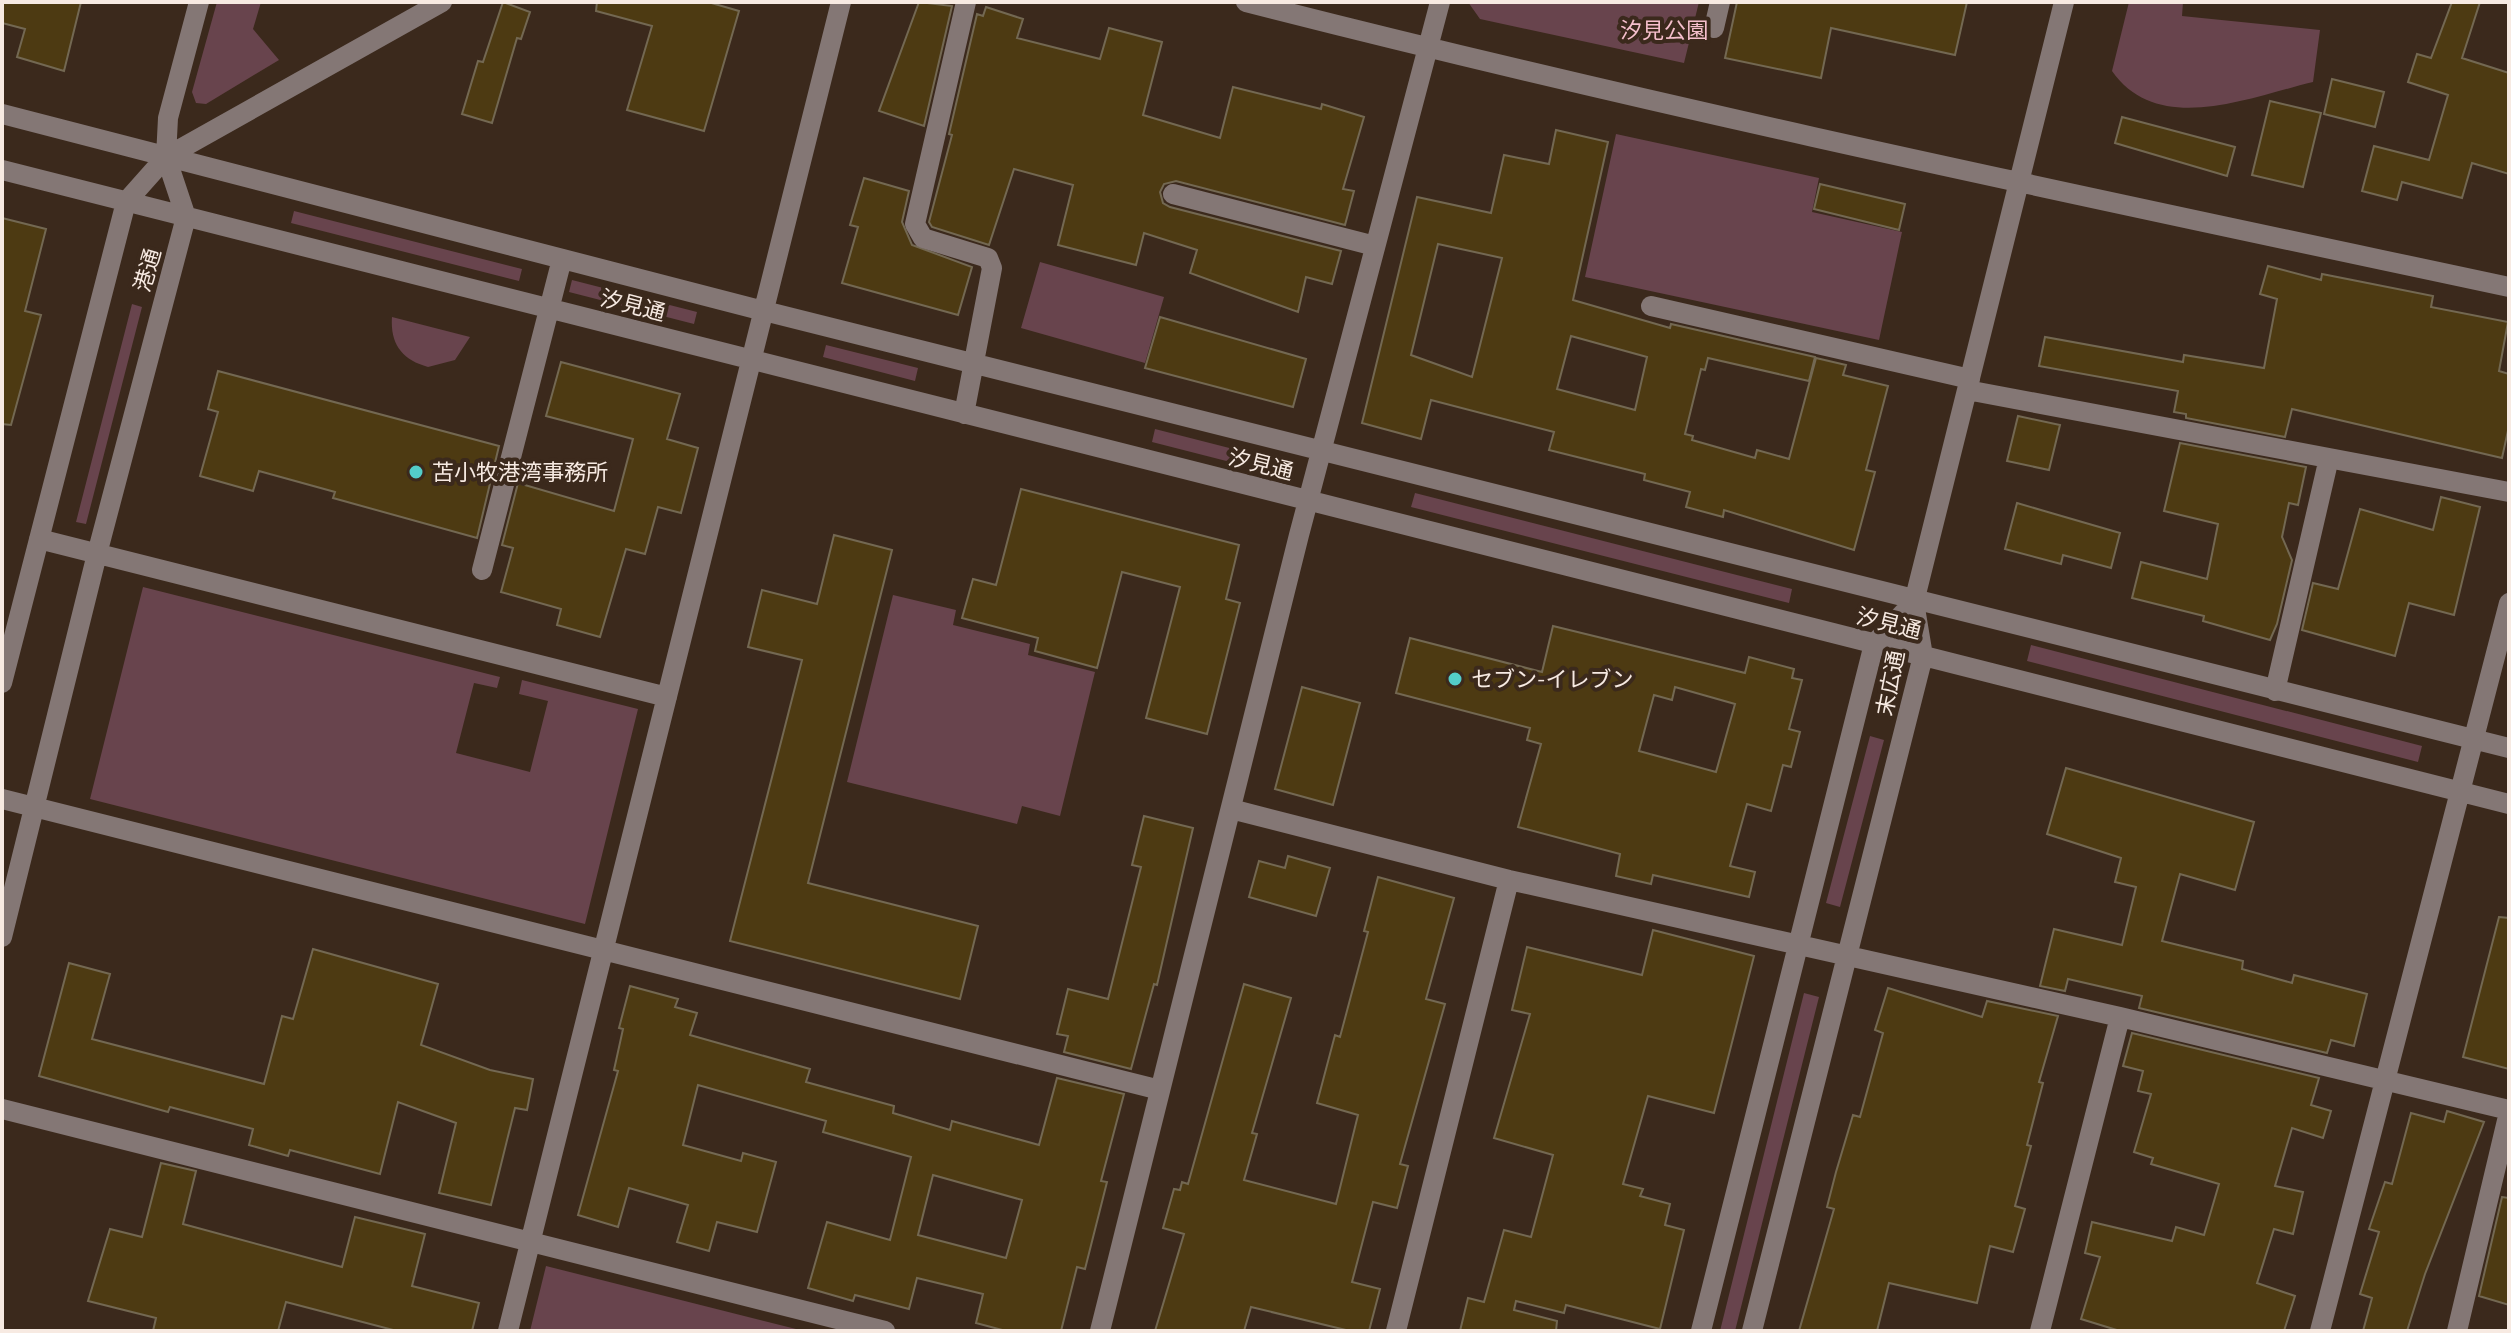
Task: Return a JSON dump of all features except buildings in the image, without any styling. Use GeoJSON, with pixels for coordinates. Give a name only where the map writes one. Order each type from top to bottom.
{"type":"FeatureCollection","features":[{"type":"Feature","properties":{"kind":"street"},"geometry":{"type":"LineString","coordinates":[[186,217],[166,157],[168,118],[199,2]]}},
{"type":"Feature","properties":{"kind":"street","name":"港通"},"geometry":{"type":"LineString","coordinates":[[2,683],[126,202],[166,157],[442,2]]}},
{"type":"Feature","properties":{"kind":"street"},"geometry":{"type":"LineString","coordinates":[[508,1331],[841,2]]}},
{"type":"Feature","properties":{"kind":"street"},"geometry":{"type":"LineString","coordinates":[[964,414],[992,268],[988,258],[923,238],[915,224],[966,2]]}},
{"type":"Feature","properties":{"kind":"street"},"geometry":{"type":"LineString","coordinates":[[1246,2],[1428,48],[2019,182],[2509,287]]}},
{"type":"Feature","properties":{"kind":"street"},"geometry":{"type":"LineString","coordinates":[[1100,1331],[1308,501],[1440,2]]}},
{"type":"Feature","properties":{"kind":"street"},"geometry":{"type":"LineString","coordinates":[[1714,28],[1720,2]]}},
{"type":"Feature","properties":{"kind":"street"},"geometry":{"type":"LineString","coordinates":[[1914,602],[2064,2]]}},
{"type":"Feature","properties":{"kind":"street","name":"汐見通"},"geometry":{"type":"LineString","coordinates":[[2,114],[764,311],[1914,602],[2509,748]]}},
{"type":"Feature","properties":{"kind":"street","name":"汐見通"},"geometry":{"type":"LineString","coordinates":[[2,170],[2509,804]]}},
{"type":"Feature","properties":{"kind":"street"},"geometry":{"type":"LineString","coordinates":[[1173,194],[1375,246]]}},
{"type":"Feature","properties":{"kind":"street","name":"港通"},"geometry":{"type":"LineString","coordinates":[[2,937],[97,554],[186,217]]}},
{"type":"Feature","properties":{"kind":"street"},"geometry":{"type":"LineString","coordinates":[[482,570],[562,259]]}},
{"type":"Feature","properties":{"kind":"street"},"geometry":{"type":"LineString","coordinates":[[1651,306],[1968,384],[2509,492]]}},
{"type":"Feature","properties":{"kind":"street"},"geometry":{"type":"LineString","coordinates":[[2275,691],[2329,458]]}},
{"type":"Feature","properties":{"kind":"street"},"geometry":{"type":"LineString","coordinates":[[39,539],[667,697]]}},
{"type":"Feature","properties":{"kind":"street","name":"末広通"},"geometry":{"type":"LineString","coordinates":[[1701,1331],[1874,644],[1914,602]]}},
{"type":"Feature","properties":{"kind":"street","name":"末広通"},"geometry":{"type":"LineString","coordinates":[[1752,1331],[1923,656],[1914,602]]}},
{"type":"Feature","properties":{"kind":"street"},"geometry":{"type":"LineString","coordinates":[[2320,1331],[2476,740],[2509,603]]}},
{"type":"Feature","properties":{"kind":"street"},"geometry":{"type":"LineString","coordinates":[[2,799],[1160,1090]]}},
{"type":"Feature","properties":{"kind":"street"},"geometry":{"type":"LineString","coordinates":[[1231,809],[1509,880],[2120,1017],[2509,1111],[2457,1331]]}},
{"type":"Feature","properties":{"kind":"street"},"geometry":{"type":"LineString","coordinates":[[1396,1331],[1509,880]]}},
{"type":"Feature","properties":{"kind":"street"},"geometry":{"type":"LineString","coordinates":[[2040,1331],[2120,1017]]}},
{"type":"Feature","properties":{"kind":"street"},"geometry":{"type":"LineString","coordinates":[[2,1109],[885,1331]]}},
{"type":"Feature","properties":{"kind":"green space"},"geometry":{"type":"Polygon","coordinates":[[[217,2],[261,2],[253,29],[279,60],[206,104],[196,103],[192,92],[217,2]]]}},
{"type":"Feature","properties":{"kind":"green space","name":"汐見公園"},"geometry":{"type":"Polygon","coordinates":[[[1468,2],[1699,2],[1684,63],[1480,19],[1468,2]]]}},
{"type":"Feature","properties":{"kind":"green space"},"geometry":{"type":"Polygon","coordinates":[[[2129,2],[2183,2],[2182,16],[2320,30],[2313,82],[2234,103],[2206,107],[2154,103],[2131,91],[2112,71],[2129,2]]]}},
{"type":"Feature","properties":{"kind":"green space"},"geometry":{"type":"Polygon","coordinates":[[[1616,134],[1819,178],[1812,212],[1902,232],[1879,340],[1585,277],[1616,134]]]}},
{"type":"Feature","properties":{"kind":"green space"},"geometry":{"type":"Polygon","coordinates":[[[294,211],[522,269],[519,281],[291,223],[294,211]]]}},
{"type":"Feature","properties":{"kind":"green space"},"geometry":{"type":"Polygon","coordinates":[[[1040,262],[1164,297],[1145,363],[1021,328],[1040,262]]]}},
{"type":"Feature","properties":{"kind":"green space"},"geometry":{"type":"Polygon","coordinates":[[[572,280],[697,312],[694,324],[569,292],[572,280]]]}},
{"type":"Feature","properties":{"kind":"green space"},"geometry":{"type":"Polygon","coordinates":[[[132,304],[142,307],[86,524],[76,522],[132,304]]]}},
{"type":"Feature","properties":{"kind":"green space"},"geometry":{"type":"Polygon","coordinates":[[[392,317],[470,337],[455,360],[428,367],[411,360],[400,350],[393,335],[392,317]]]}},
{"type":"Feature","properties":{"kind":"green space"},"geometry":{"type":"Polygon","coordinates":[[[826,345],[918,368],[915,381],[823,357],[826,345]]]}},
{"type":"Feature","properties":{"kind":"green space"},"geometry":{"type":"Polygon","coordinates":[[[1155,429],[1245,452],[1242,465],[1152,442],[1155,429]]]}},
{"type":"Feature","properties":{"kind":"green space"},"geometry":{"type":"Polygon","coordinates":[[[1415,493],[1792,589],[1789,603],[1411,507],[1415,493]]]}},
{"type":"Feature","properties":{"kind":"green space"},"geometry":{"type":"Polygon","coordinates":[[[143,587],[500,677],[497,688],[474,683],[456,753],[530,772],[548,701],[519,694],[522,680],[638,709],[585,924],[90,799],[143,587]]]}},
{"type":"Feature","properties":{"kind":"green space"},"geometry":{"type":"Polygon","coordinates":[[[893,595],[956,610],[953,625],[1030,644],[1028,655],[1095,672],[1060,816],[1022,806],[1017,824],[847,782],[893,595]]]}},
{"type":"Feature","properties":{"kind":"green space"},"geometry":{"type":"Polygon","coordinates":[[[2031,645],[2422,746],[2418,762],[2027,661],[2031,645]]]}},
{"type":"Feature","properties":{"kind":"green space"},"geometry":{"type":"Polygon","coordinates":[[[1870,736],[1884,740],[1840,907],[1826,903],[1870,736]]]}},
{"type":"Feature","properties":{"kind":"green space"},"geometry":{"type":"Polygon","coordinates":[[[1804,993],[1819,997],[1735,1331],[1720,1331],[1804,993]]]}},
{"type":"Feature","properties":{"kind":"green space"},"geometry":{"type":"Polygon","coordinates":[[[546,1266],[800,1330],[800,1331],[530,1331],[546,1266]]]}},
{"type":"Feature","properties":{"kind":"place","name":"苫小牧港湾事務所"},"geometry":{"type":"Point","coordinates":[416,472]}},
{"type":"Feature","properties":{"kind":"place","name":"セブン-イレブン"},"geometry":{"type":"Point","coordinates":[1455,679]}}]}
